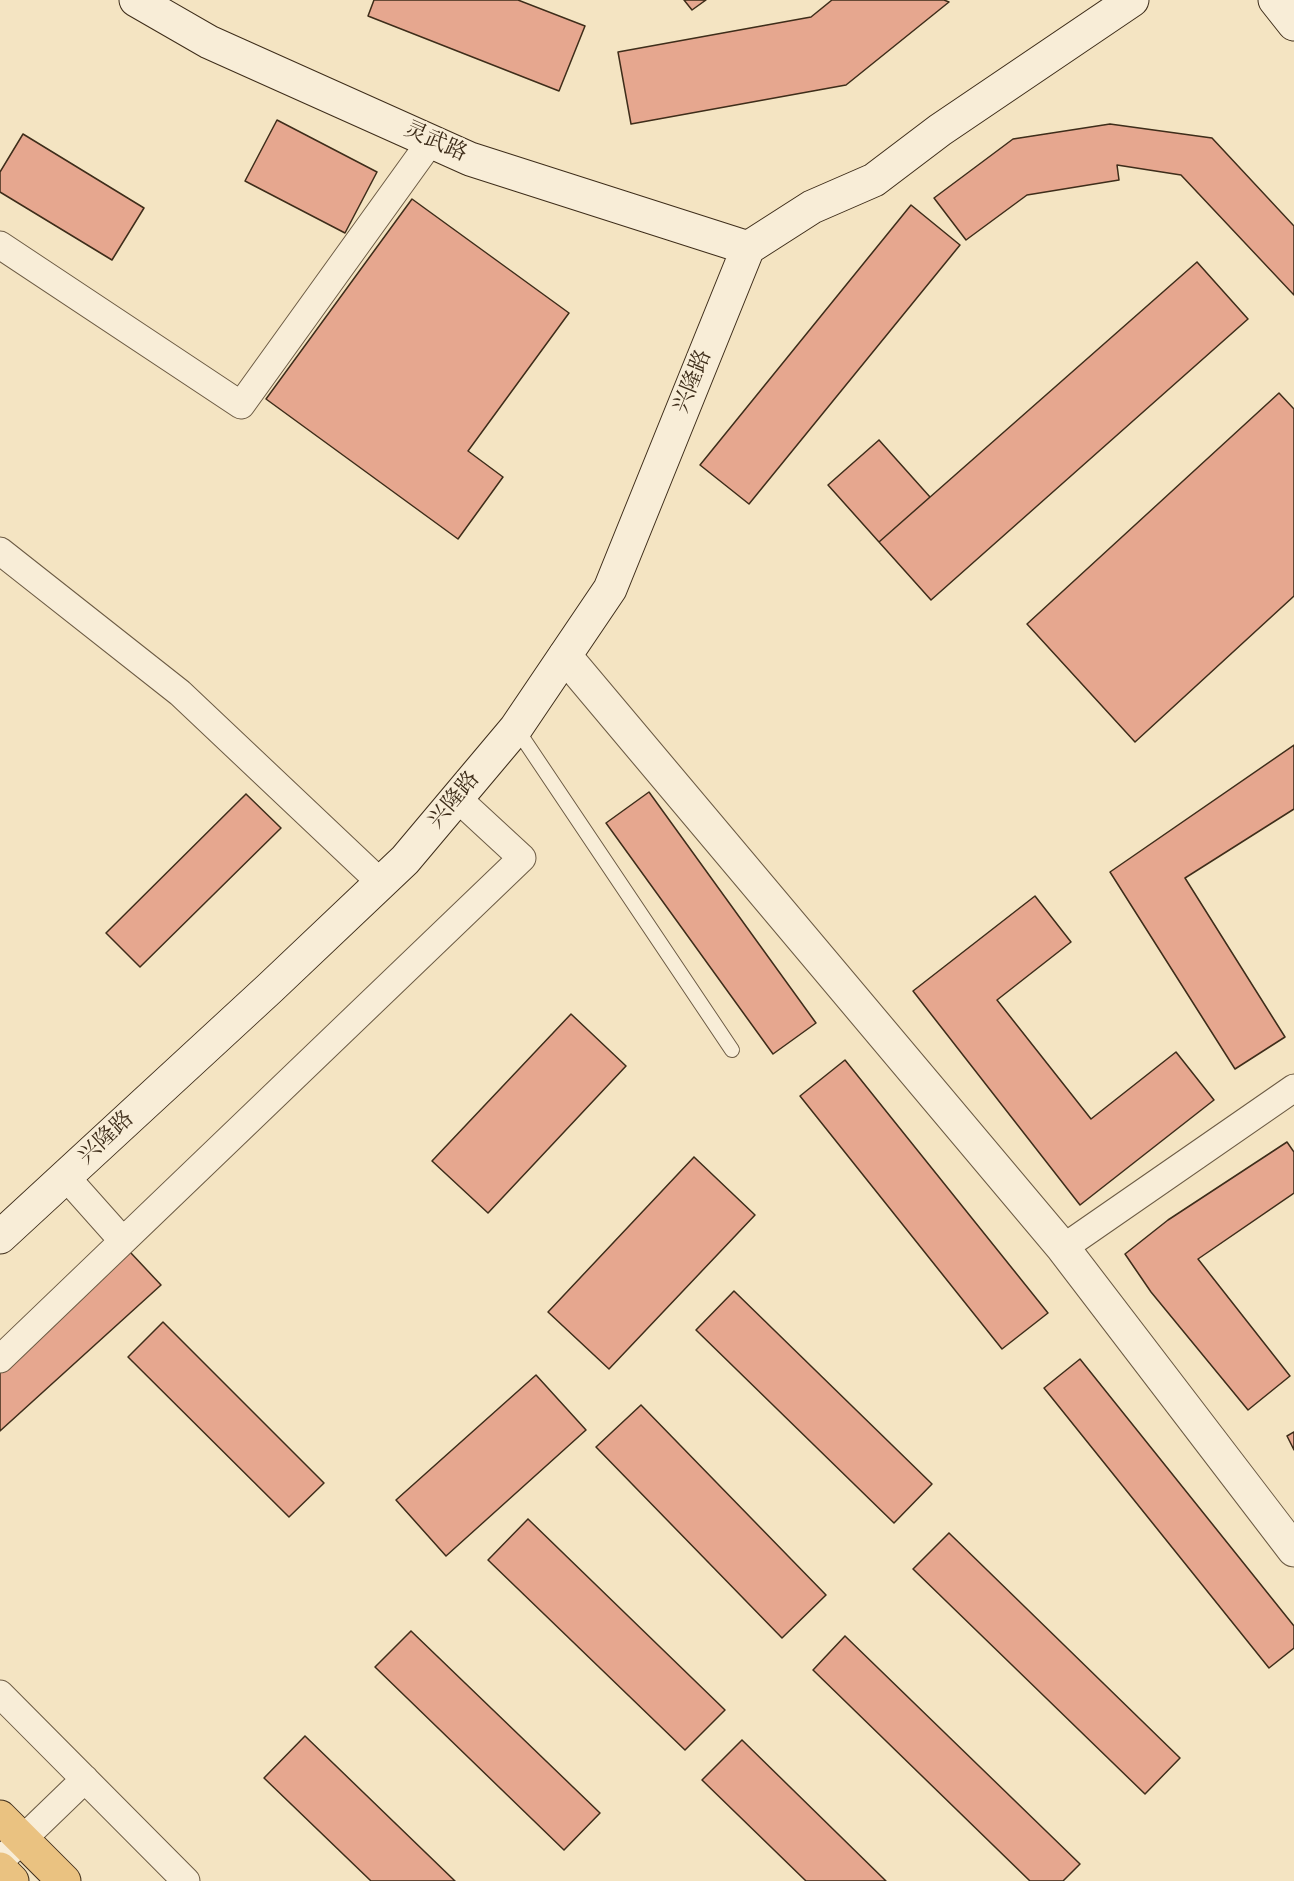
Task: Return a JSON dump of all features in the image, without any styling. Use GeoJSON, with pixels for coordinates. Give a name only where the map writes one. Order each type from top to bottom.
{"type":"FeatureCollection","features":[{"type":"Feature","properties":{"kind":"highway"},"geometry":{"type":"LineString","coordinates":[[0,1817],[64,1881]]}},
{"type":"Feature","properties":{"kind":"highway"},"geometry":{"type":"LineString","coordinates":[[0,1869],[12,1881]]}},
{"type":"Feature","properties":{"kind":"main road","name":"灵武路"},"geometry":{"type":"LineString","coordinates":[[136,0],[208,42],[470,159],[748,248]]}},
{"type":"Feature","properties":{"kind":"main road"},"geometry":{"type":"LineString","coordinates":[[748,248],[812,207],[874,180],[940,130],[1132,0]]}},
{"type":"Feature","properties":{"kind":"main road"},"geometry":{"type":"LineString","coordinates":[[1275,0],[1294,24]]}},
{"type":"Feature","properties":{"kind":"main road","name":"兴隆路"},"geometry":{"type":"LineString","coordinates":[[0,1237],[405,860],[516,728],[610,589],[748,248]]}},
{"type":"Feature","properties":{"kind":"main road"},"geometry":{"type":"LineString","coordinates":[[565,656],[1063,1248],[1294,1550]]}},
{"type":"Feature","properties":{"kind":"street"},"geometry":{"type":"LineString","coordinates":[[0,245],[241,405],[431,141]]}},
{"type":"Feature","properties":{"kind":"street"},"geometry":{"type":"LineString","coordinates":[[0,551],[180,693],[381,883]]}},
{"type":"Feature","properties":{"kind":"street"},"geometry":{"type":"LineString","coordinates":[[0,1359],[522,858],[457,798]]}},
{"type":"Feature","properties":{"kind":"street"},"geometry":{"type":"LineString","coordinates":[[1063,1248],[1294,1088]]}},
{"type":"Feature","properties":{"kind":"street"},"geometry":{"type":"LineString","coordinates":[[66,1177],[123,1241]]}},
{"type":"Feature","properties":{"kind":"street"},"geometry":{"type":"LineString","coordinates":[[0,1694],[186,1881]]}},
{"type":"Feature","properties":{"kind":"street"},"geometry":{"type":"LineString","coordinates":[[0,1861],[85,1779]]}},
{"type":"Feature","properties":{"kind":"lane"},"geometry":{"type":"LineString","coordinates":[[516,728],[732,1050]]}},
{"type":"Feature","properties":{"kind":"building"},"geometry":{"type":"Polygon","coordinates":[[[374,0],[518,0],[585,26],[559,91],[368,16],[374,0]]]}},
{"type":"Feature","properties":{"kind":"building"},"geometry":{"type":"Polygon","coordinates":[[[684,0],[706,0],[692,10],[684,0]]]}},
{"type":"Feature","properties":{"kind":"building"},"geometry":{"type":"Polygon","coordinates":[[[832,0],[944,0],[949,2],[846,85],[631,124],[618,52],[811,17],[832,0]]]}},
{"type":"Feature","properties":{"kind":"building"},"geometry":{"type":"Polygon","coordinates":[[[277,120],[377,172],[345,233],[245,181],[277,120]]]}},
{"type":"Feature","properties":{"kind":"building"},"geometry":{"type":"Polygon","coordinates":[[[1110,124],[1212,138],[1294,226],[1294,295],[1181,175],[1117,165],[1119,180],[1027,195],[966,240],[934,198],[1013,139],[1110,124]]]}},
{"type":"Feature","properties":{"kind":"building"},"geometry":{"type":"Polygon","coordinates":[[[23,134],[144,208],[112,260],[0,192],[0,172],[23,134]]]}},
{"type":"Feature","properties":{"kind":"building"},"geometry":{"type":"Polygon","coordinates":[[[412,199],[569,313],[468,451],[503,477],[458,539],[266,399],[412,199]]]}},
{"type":"Feature","properties":{"kind":"building"},"geometry":{"type":"Polygon","coordinates":[[[911,205],[960,245],[749,504],[700,465],[911,205]]]}},
{"type":"Feature","properties":{"kind":"building"},"geometry":{"type":"Polygon","coordinates":[[[1197,262],[1248,319],[931,600],[879,542],[1197,262]]]}},
{"type":"Feature","properties":{"kind":"building"},"geometry":{"type":"Polygon","coordinates":[[[1279,393],[1294,409],[1294,596],[1135,742],[1027,624],[1279,393]]]}},
{"type":"Feature","properties":{"kind":"building"},"geometry":{"type":"Polygon","coordinates":[[[879,440],[930,497],[879,542],[828,485],[879,440]]]}},
{"type":"Feature","properties":{"kind":"building"},"geometry":{"type":"Polygon","coordinates":[[[1294,745],[1294,809],[1185,878],[1285,1037],[1235,1069],[1110,872],[1294,745]]]}},
{"type":"Feature","properties":{"kind":"building"},"geometry":{"type":"Polygon","coordinates":[[[649,792],[816,1023],[773,1054],[606,823],[649,792]]]}},
{"type":"Feature","properties":{"kind":"building"},"geometry":{"type":"Polygon","coordinates":[[[246,794],[281,828],[140,967],[106,933],[246,794]]]}},
{"type":"Feature","properties":{"kind":"building"},"geometry":{"type":"Polygon","coordinates":[[[1035,896],[1071,942],[997,1000],[1091,1119],[1176,1052],[1214,1100],[1080,1205],[913,991],[1035,896]]]}},
{"type":"Feature","properties":{"kind":"building"},"geometry":{"type":"Polygon","coordinates":[[[571,1014],[626,1066],[488,1213],[432,1161],[571,1014]]]}},
{"type":"Feature","properties":{"kind":"building"},"geometry":{"type":"Polygon","coordinates":[[[845,1060],[1048,1313],[1002,1349],[800,1096],[845,1060]]]}},
{"type":"Feature","properties":{"kind":"building"},"geometry":{"type":"Polygon","coordinates":[[[1287,1142],[1294,1152],[1294,1193],[1198,1259],[1290,1376],[1248,1410],[1151,1292],[1125,1254],[1168,1220],[1287,1142]]]}},
{"type":"Feature","properties":{"kind":"building"},"geometry":{"type":"Polygon","coordinates":[[[694,1157],[755,1215],[609,1369],[548,1312],[694,1157]]]}},
{"type":"Feature","properties":{"kind":"building"},"geometry":{"type":"Polygon","coordinates":[[[130,1252],[161,1285],[0,1431],[0,1370],[130,1252]]]}},
{"type":"Feature","properties":{"kind":"building"},"geometry":{"type":"Polygon","coordinates":[[[734,1291],[932,1484],[894,1523],[696,1330],[734,1291]]]}},
{"type":"Feature","properties":{"kind":"building"},"geometry":{"type":"Polygon","coordinates":[[[163,1322],[324,1483],[289,1517],[128,1357],[163,1322]]]}},
{"type":"Feature","properties":{"kind":"building"},"geometry":{"type":"Polygon","coordinates":[[[1080,1359],[1294,1626],[1294,1648],[1269,1668],[1044,1388],[1080,1359]]]}},
{"type":"Feature","properties":{"kind":"building"},"geometry":{"type":"Polygon","coordinates":[[[536,1375],[586,1430],[446,1556],[396,1500],[536,1375]]]}},
{"type":"Feature","properties":{"kind":"building"},"geometry":{"type":"Polygon","coordinates":[[[641,1405],[826,1595],[782,1638],[596,1447],[641,1405]]]}},
{"type":"Feature","properties":{"kind":"building"},"geometry":{"type":"Polygon","coordinates":[[[1294,1432],[1294,1450],[1287,1436],[1294,1432]]]}},
{"type":"Feature","properties":{"kind":"building"},"geometry":{"type":"Polygon","coordinates":[[[528,1519],[725,1710],[685,1750],[488,1560],[528,1519]]]}},
{"type":"Feature","properties":{"kind":"building"},"geometry":{"type":"Polygon","coordinates":[[[949,1533],[1180,1758],[1145,1794],[913,1569],[949,1533]]]}},
{"type":"Feature","properties":{"kind":"building"},"geometry":{"type":"Polygon","coordinates":[[[411,1631],[600,1813],[564,1850],[375,1667],[411,1631]]]}},
{"type":"Feature","properties":{"kind":"building"},"geometry":{"type":"Polygon","coordinates":[[[845,1636],[1080,1864],[1063,1881],[1030,1881],[813,1670],[845,1636]]]}},
{"type":"Feature","properties":{"kind":"building"},"geometry":{"type":"Polygon","coordinates":[[[305,1736],[455,1881],[371,1881],[264,1778],[305,1736]]]}},
{"type":"Feature","properties":{"kind":"building"},"geometry":{"type":"Polygon","coordinates":[[[742,1740],[886,1881],[806,1881],[702,1780],[742,1740]]]}}]}
